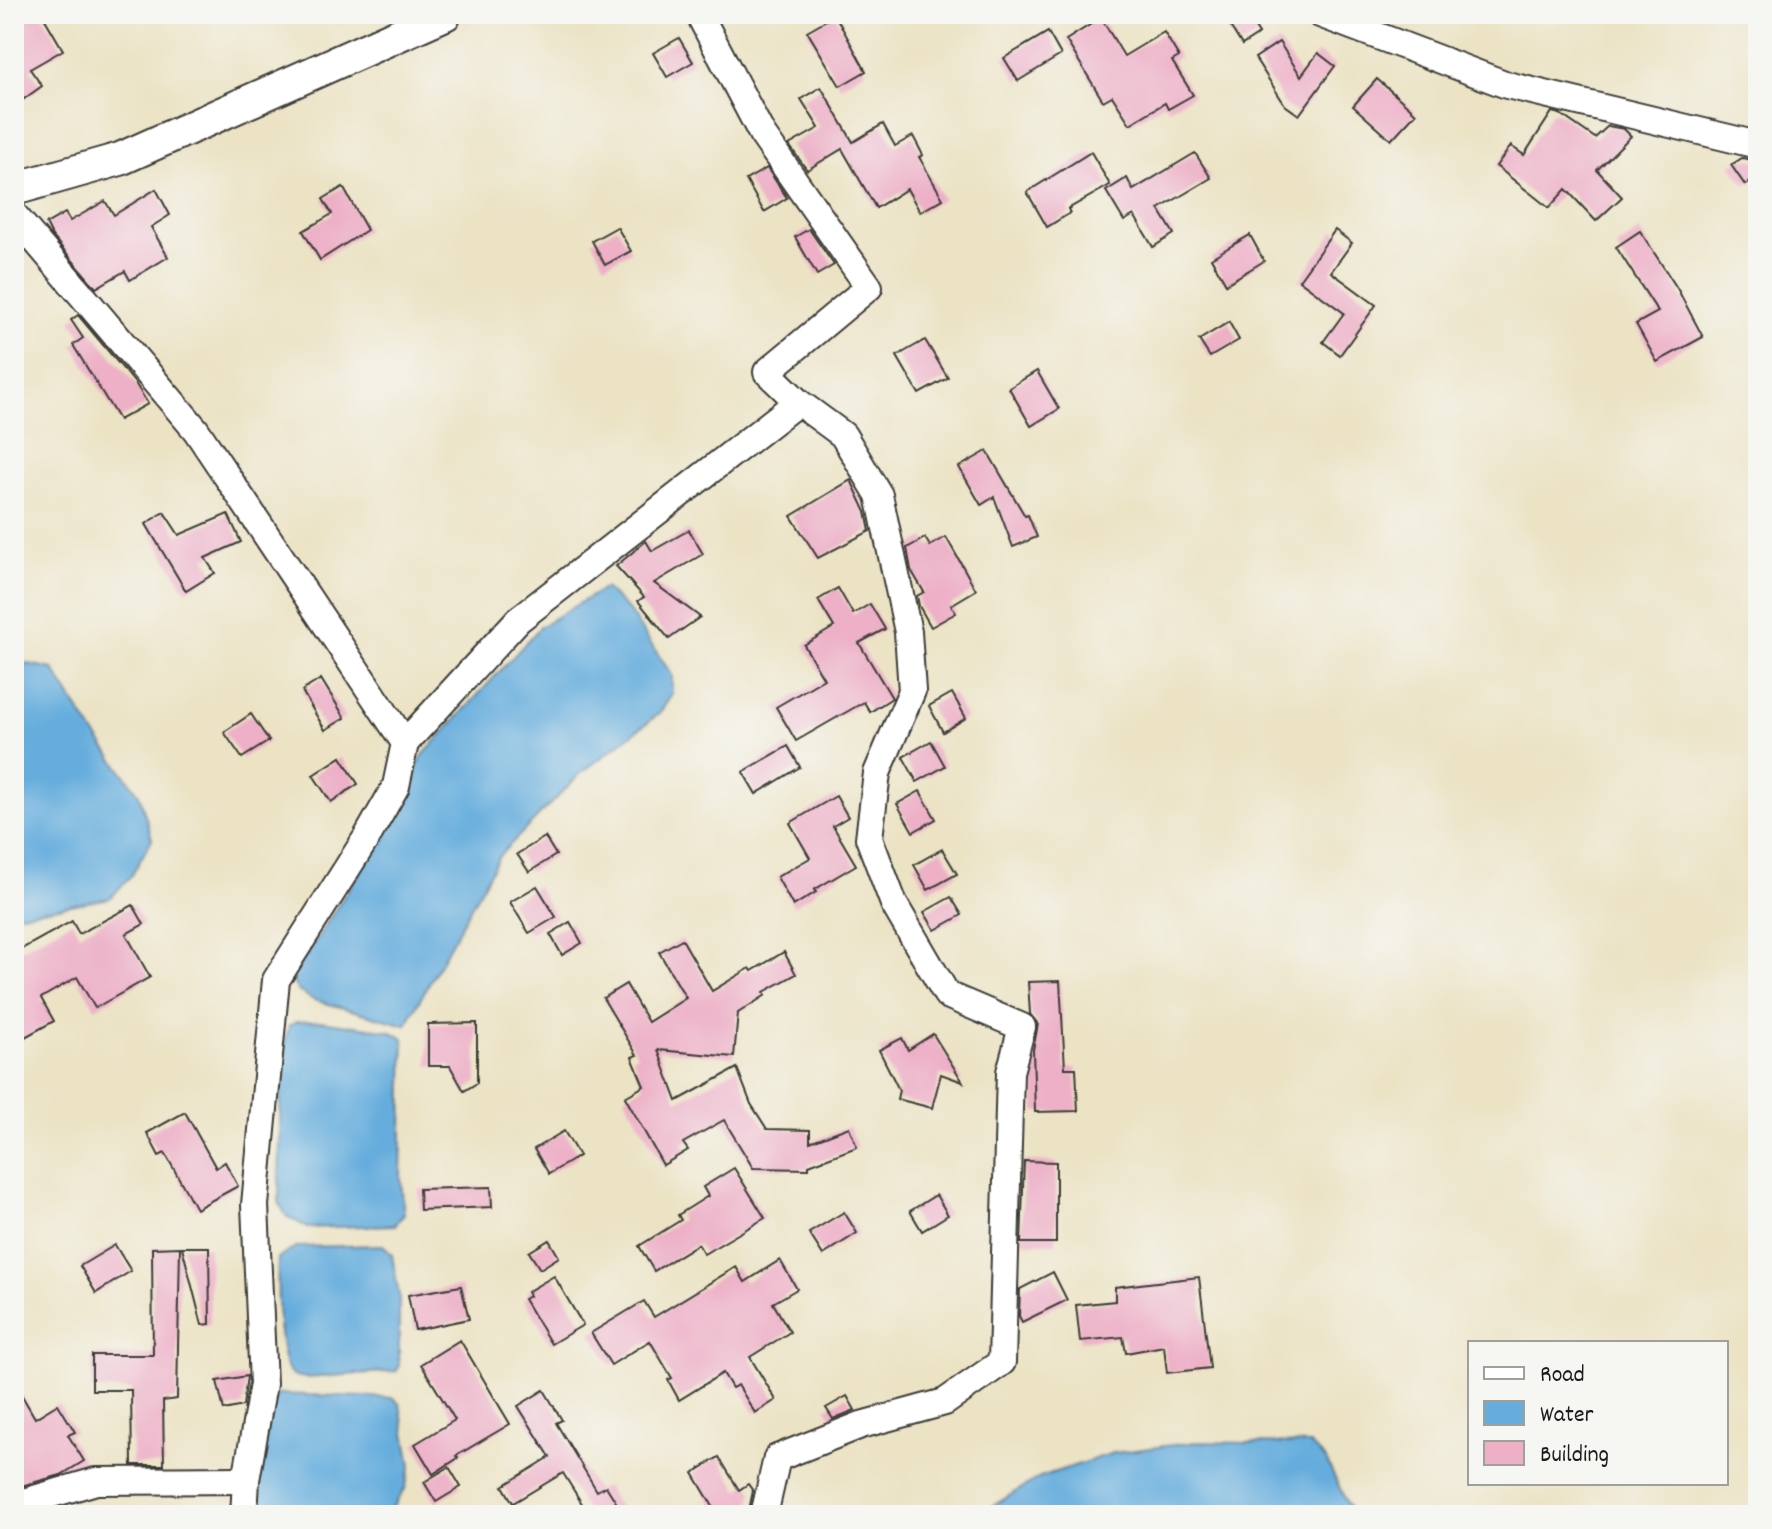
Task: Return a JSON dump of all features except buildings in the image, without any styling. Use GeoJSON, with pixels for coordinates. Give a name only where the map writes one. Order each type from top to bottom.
{"type":"FeatureCollection","features":[{"type":"Feature","properties":{"kind":"main road"},"geometry":{"type":"LineString","coordinates":[[14,189],[120,159],[445,14]]}},
{"type":"Feature","properties":{"kind":"street"},"geometry":{"type":"LineString","coordinates":[[699,14],[762,134],[869,287],[767,372],[798,402],[843,435],[879,495],[908,632],[912,691],[877,773],[869,838],[894,904],[947,995],[1022,1027],[1010,1072],[1002,1362],[945,1402],[861,1425],[777,1458],[764,1515]]}},
{"type":"Feature","properties":{"kind":"street"},"geometry":{"type":"LineString","coordinates":[[1320,14],[1507,85],[1758,145]]}},
{"type":"Feature","properties":{"kind":"street"},"geometry":{"type":"LineString","coordinates":[[14,215],[196,430],[405,743]]}},
{"type":"Feature","properties":{"kind":"street"},"geometry":{"type":"LineString","coordinates":[[244,1515],[246,1480],[263,1384],[255,1205],[276,980],[396,786],[405,743],[518,620],[798,402]]}},
{"type":"Feature","properties":{"kind":"street"},"geometry":{"type":"LineString","coordinates":[[14,1505],[96,1481],[246,1480]]}},
{"type":"Feature","properties":{"kind":"water"},"geometry":{"type":"Polygon","coordinates":[[[605,588],[628,610],[672,675],[672,694],[660,713],[580,774],[499,856],[406,1025],[314,1000],[298,991],[291,979],[381,838],[423,755],[541,626],[605,588]]]}},
{"type":"Feature","properties":{"kind":"water"},"geometry":{"type":"Polygon","coordinates":[[[14,661],[53,669],[89,726],[139,794],[152,839],[132,875],[110,898],[14,915],[14,661]]]}},
{"type":"Feature","properties":{"kind":"water"},"geometry":{"type":"Polygon","coordinates":[[[321,1021],[390,1031],[404,1039],[401,1178],[404,1214],[395,1225],[308,1228],[286,1216],[279,1202],[281,1059],[289,1026],[296,1022],[321,1021]]]}},
{"type":"Feature","properties":{"kind":"water"},"geometry":{"type":"Polygon","coordinates":[[[383,1245],[392,1255],[399,1296],[397,1371],[306,1378],[292,1374],[285,1362],[280,1333],[278,1258],[297,1247],[383,1245]]]}},
{"type":"Feature","properties":{"kind":"water"},"geometry":{"type":"Polygon","coordinates":[[[279,1394],[394,1398],[400,1405],[411,1465],[405,1489],[388,1515],[254,1515],[270,1404],[279,1394]]]}},
{"type":"Feature","properties":{"kind":"water"},"geometry":{"type":"Polygon","coordinates":[[[1195,1442],[1310,1444],[1326,1460],[1353,1515],[978,1515],[1040,1477],[1113,1453],[1195,1442]]]}}]}
